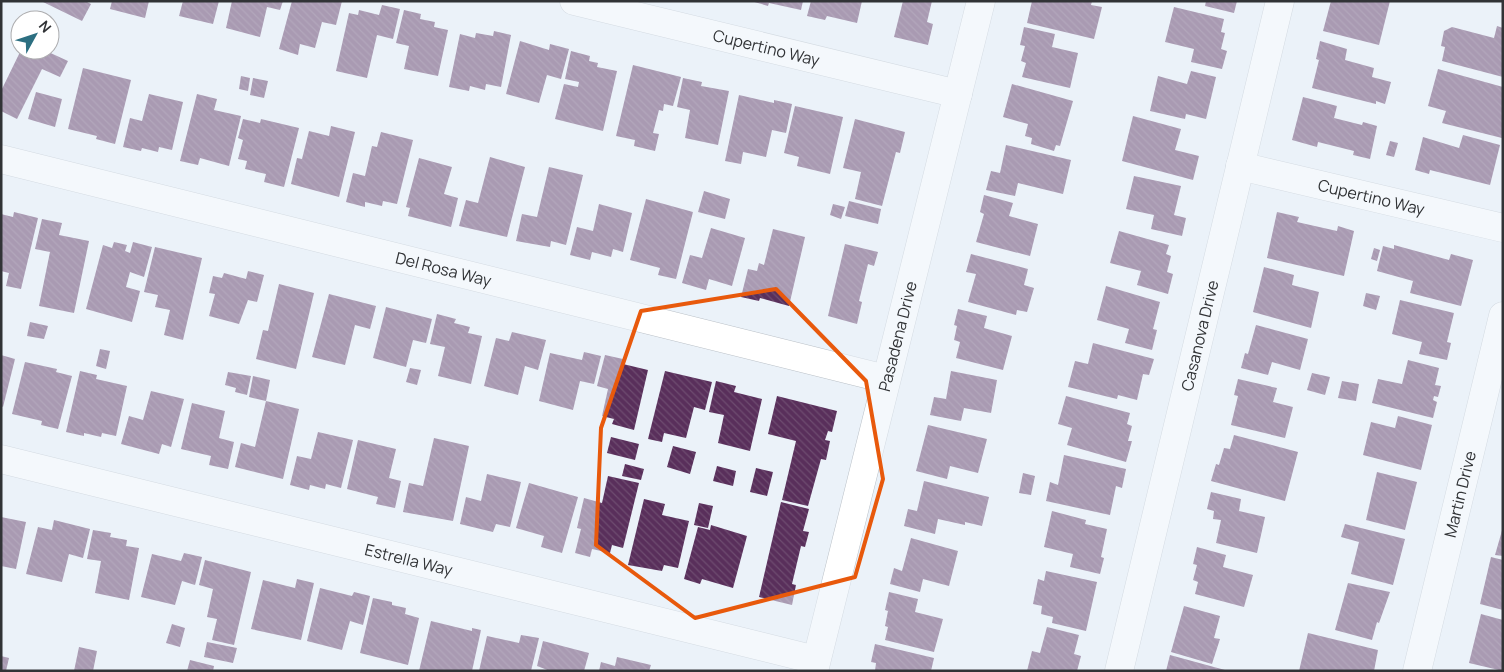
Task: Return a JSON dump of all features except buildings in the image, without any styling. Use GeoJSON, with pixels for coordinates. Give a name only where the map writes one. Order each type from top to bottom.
{"type":"FeatureCollection","features":[{"type":"Feature","properties":{"kind":"street","name":"Cupertino Way"},"geometry":{"type":"LineString","coordinates":[[574,1],[958,94]]}},
{"type":"Feature","properties":{"kind":"street","name":"Pasadena Drive"},"geometry":{"type":"LineString","coordinates":[[815,666],[981,1]]}},
{"type":"Feature","properties":{"kind":"street","name":"Casanova Drive"},"geometry":{"type":"LineString","coordinates":[[1119,671],[1280,1]]}},
{"type":"Feature","properties":{"kind":"street","name":"Del Rosa Way"},"geometry":{"type":"LineString","coordinates":[[1,159],[886,379]]}},
{"type":"Feature","properties":{"kind":"street","name":"Cupertino Way"},"geometry":{"type":"LineString","coordinates":[[1240,166],[1503,228]]}},
{"type":"Feature","properties":{"kind":"street","name":"Martin Drive"},"geometry":{"type":"LineString","coordinates":[[1417,671],[1503,316]]}},
{"type":"Feature","properties":{"kind":"street","name":"Estrella Way"},"geometry":{"type":"LineString","coordinates":[[1,460],[815,666]]}},
{"type":"Feature","properties":{"kind":"highlighted area"},"geometry":{"type":"Polygon","coordinates":[[[776,289],[866,381],[883,479],[855,577],[695,618],[596,545],[601,428],[641,311],[776,289]]]}}]}
